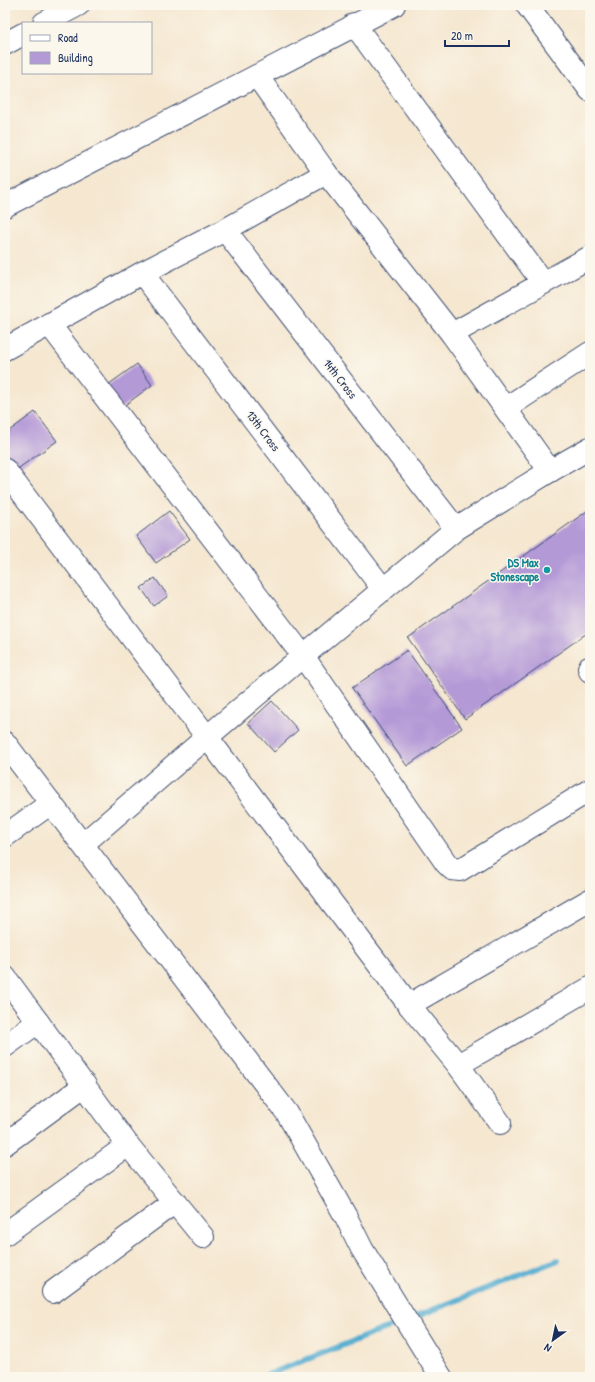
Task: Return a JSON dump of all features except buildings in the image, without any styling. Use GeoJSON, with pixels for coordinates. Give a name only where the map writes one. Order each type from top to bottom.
{"type":"FeatureCollection","features":[{"type":"Feature","properties":{"kind":"street"},"geometry":{"type":"LineString","coordinates":[[46,22],[78,5]]}},
{"type":"Feature","properties":{"kind":"street"},"geometry":{"type":"LineString","coordinates":[[5,206],[257,76],[354,24],[394,5]]}},
{"type":"Feature","properties":{"kind":"street"},"geometry":{"type":"LineString","coordinates":[[527,5],[590,90]]}},
{"type":"Feature","properties":{"kind":"street"},"geometry":{"type":"LineString","coordinates":[[354,24],[543,283]]}},
{"type":"Feature","properties":{"kind":"street"},"geometry":{"type":"LineString","coordinates":[[5,44],[22,35]]}},
{"type":"Feature","properties":{"kind":"street"},"geometry":{"type":"LineString","coordinates":[[257,76],[326,173],[452,334],[550,471]]}},
{"type":"Feature","properties":{"kind":"street"},"geometry":{"type":"LineString","coordinates":[[5,349],[142,273],[225,230],[326,173]]}},
{"type":"Feature","properties":{"kind":"street","name":"14th Cross"},"geometry":{"type":"LineString","coordinates":[[225,230],[456,529]]}},
{"type":"Feature","properties":{"kind":"street"},"geometry":{"type":"LineString","coordinates":[[452,334],[590,257]]}},
{"type":"Feature","properties":{"kind":"street","name":"13th Cross"},"geometry":{"type":"LineString","coordinates":[[142,273],[383,589]]}},
{"type":"Feature","properties":{"kind":"street"},"geometry":{"type":"LineString","coordinates":[[49,324],[302,656],[446,863],[452,869],[460,870],[590,790]]}},
{"type":"Feature","properties":{"kind":"street"},"geometry":{"type":"LineString","coordinates":[[506,408],[590,353]]}},
{"type":"Feature","properties":{"kind":"street"},"geometry":{"type":"LineString","coordinates":[[83,844],[302,656],[456,529],[590,448]]}},
{"type":"Feature","properties":{"kind":"street"},"geometry":{"type":"LineString","coordinates":[[5,470],[409,1005],[458,1065],[500,1123]]}},
{"type":"Feature","properties":{"kind":"street"},"geometry":{"type":"LineString","coordinates":[[5,743],[287,1113],[346,1217],[362,1249],[441,1377]]}},
{"type":"Feature","properties":{"kind":"street"},"geometry":{"type":"LineString","coordinates":[[5,836],[50,803]]}},
{"type":"Feature","properties":{"kind":"street"},"geometry":{"type":"LineString","coordinates":[[409,1005],[590,900]]}},
{"type":"Feature","properties":{"kind":"street"},"geometry":{"type":"LineString","coordinates":[[5,977],[128,1145],[203,1236]]}},
{"type":"Feature","properties":{"kind":"street"},"geometry":{"type":"LineString","coordinates":[[458,1065],[590,988]]}},
{"type":"Feature","properties":{"kind":"street"},"geometry":{"type":"LineString","coordinates":[[5,1046],[38,1022]]}},
{"type":"Feature","properties":{"kind":"street"},"geometry":{"type":"LineString","coordinates":[[5,1144],[85,1085]]}},
{"type":"Feature","properties":{"kind":"street"},"geometry":{"type":"LineString","coordinates":[[5,1234],[128,1145]]}},
{"type":"Feature","properties":{"kind":"street"},"geometry":{"type":"LineString","coordinates":[[53,1292],[175,1202]]}},
{"type":"Feature","properties":{"kind":"waterway"},"geometry":{"type":"LineString","coordinates":[[410,1319],[558,1260]]}},
{"type":"Feature","properties":{"kind":"waterway"},"geometry":{"type":"LineString","coordinates":[[262,1377],[402,1322]]}},
{"type":"Feature","properties":{"kind":"place","name":"DS Max Stonescape"},"geometry":{"type":"Point","coordinates":[547,570]}}]}
